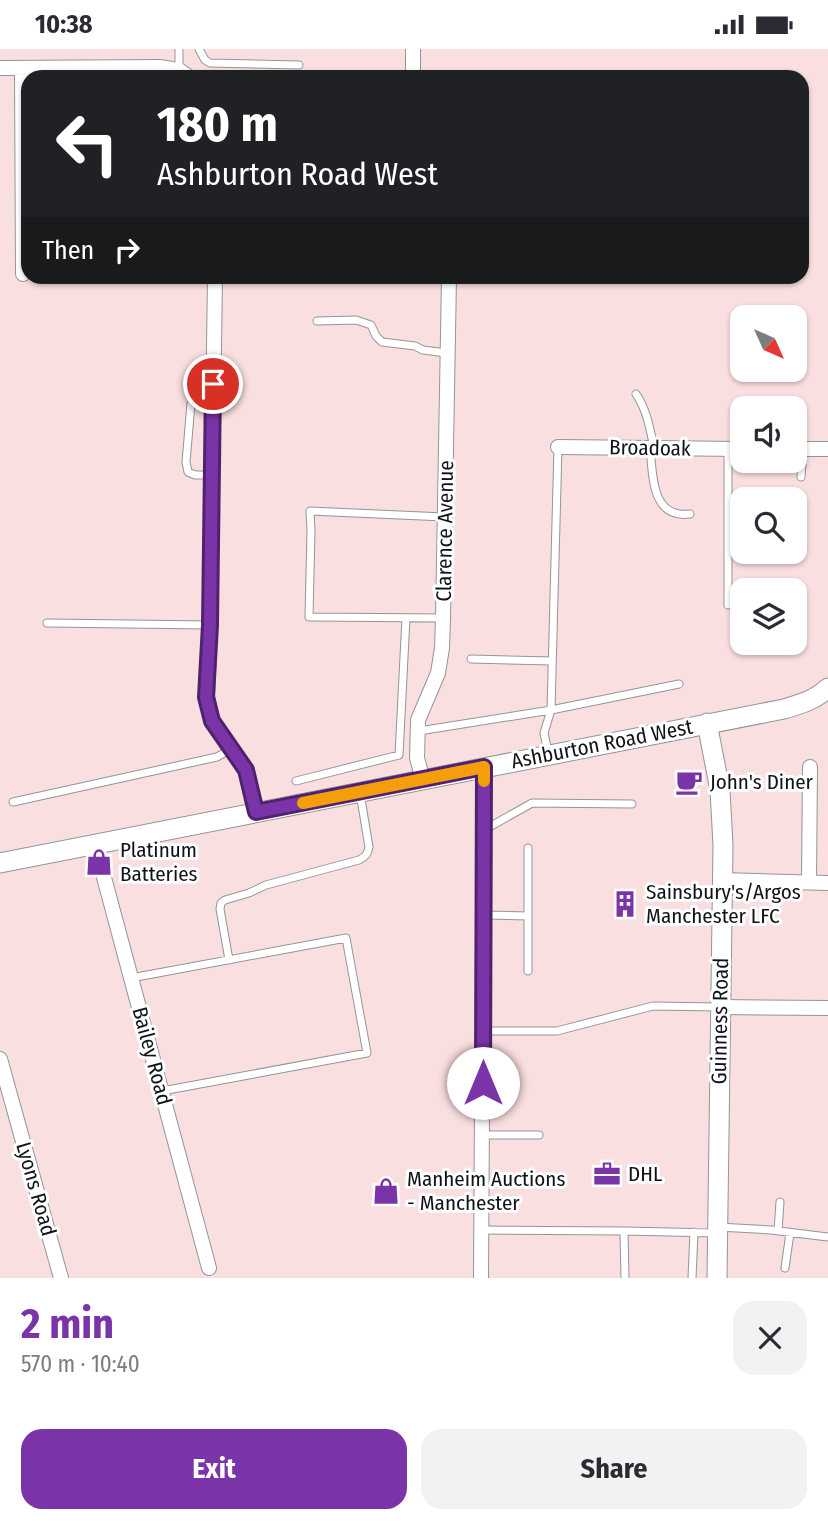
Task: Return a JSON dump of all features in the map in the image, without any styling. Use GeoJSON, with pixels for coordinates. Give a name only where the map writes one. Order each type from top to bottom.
{"type":"FeatureCollection","features":[{"type":"Feature","properties":{"kind":"main road","name":"Ashburton Road West"},"geometry":{"type":"LineString","coordinates":[[0,863],[804,704],[828,688]]}},
{"type":"Feature","properties":{"kind":"main road","name":"Guinness Road"},"geometry":{"type":"LineString","coordinates":[[706,723],[720,790],[723,845],[717,1278]]}},
{"type":"Feature","properties":{"kind":"street"},"geometry":{"type":"LineString","coordinates":[[413,49],[413,70]]}},
{"type":"Feature","properties":{"kind":"street"},"geometry":{"type":"LineString","coordinates":[[0,68],[159,67],[170,70]]}},
{"type":"Feature","properties":{"kind":"street"},"geometry":{"type":"LineString","coordinates":[[215,284],[210,625],[206,697],[212,721],[246,770],[256,812]]}},
{"type":"Feature","properties":{"kind":"street","name":"Clarence Avenue"},"geometry":{"type":"LineString","coordinates":[[423,780],[417,758],[418,720],[438,673],[442,648],[449,284]]}},
{"type":"Feature","properties":{"kind":"street","name":"Broadoak"},"geometry":{"type":"LineString","coordinates":[[558,447],[730,449]]}},
{"type":"Feature","properties":{"kind":"street"},"geometry":{"type":"LineString","coordinates":[[807,449],[828,449]]}},
{"type":"Feature","properties":{"kind":"street"},"geometry":{"type":"LineString","coordinates":[[481,1278],[484,767]]}},
{"type":"Feature","properties":{"kind":"street"},"geometry":{"type":"LineString","coordinates":[[809,883],[810,767]]}},
{"type":"Feature","properties":{"kind":"street","name":"Bailey Road"},"geometry":{"type":"LineString","coordinates":[[95,844],[209,1268]]}},
{"type":"Feature","properties":{"kind":"street"},"geometry":{"type":"LineString","coordinates":[[722,880],[828,883]]}},
{"type":"Feature","properties":{"kind":"street"},"geometry":{"type":"LineString","coordinates":[[720,1007],[828,1008]]}},
{"type":"Feature","properties":{"kind":"street","name":"Lyons Road"},"geometry":{"type":"LineString","coordinates":[[0,1059],[61,1278]]}},
{"type":"Feature","properties":{"kind":"lane"},"geometry":{"type":"LineString","coordinates":[[179,49],[183,70]]}},
{"type":"Feature","properties":{"kind":"lane"},"geometry":{"type":"LineString","coordinates":[[200,49],[205,60],[210,63],[299,65]]}},
{"type":"Feature","properties":{"kind":"lane"},"geometry":{"type":"LineString","coordinates":[[317,320],[356,320],[371,325],[382,342],[448,353]]}},
{"type":"Feature","properties":{"kind":"lane"},"geometry":{"type":"LineString","coordinates":[[636,394],[647,418],[655,491],[664,507],[680,515],[690,514]]}},
{"type":"Feature","properties":{"kind":"lane"},"geometry":{"type":"LineString","coordinates":[[191,404],[188,472],[195,475],[212,475]]}},
{"type":"Feature","properties":{"kind":"lane"},"geometry":{"type":"LineString","coordinates":[[549,754],[544,733],[551,710],[558,447]]}},
{"type":"Feature","properties":{"kind":"lane"},"geometry":{"type":"LineString","coordinates":[[728,605],[734,473]]}},
{"type":"Feature","properties":{"kind":"lane"},"geometry":{"type":"LineString","coordinates":[[801,473],[801,477]]}},
{"type":"Feature","properties":{"kind":"lane"},"geometry":{"type":"LineString","coordinates":[[443,618],[309,617],[310,511],[444,517]]}},
{"type":"Feature","properties":{"kind":"lane"},"geometry":{"type":"LineString","coordinates":[[296,781],[399,755],[406,618]]}},
{"type":"Feature","properties":{"kind":"lane"},"geometry":{"type":"LineString","coordinates":[[47,624],[210,625]]}},
{"type":"Feature","properties":{"kind":"lane"},"geometry":{"type":"LineString","coordinates":[[471,659],[552,661]]}},
{"type":"Feature","properties":{"kind":"lane"},"geometry":{"type":"LineString","coordinates":[[419,731],[551,710],[679,684]]}},
{"type":"Feature","properties":{"kind":"lane"},"geometry":{"type":"LineString","coordinates":[[13,802],[216,757],[231,749]]}},
{"type":"Feature","properties":{"kind":"lane"},"geometry":{"type":"LineString","coordinates":[[229,960],[221,903],[266,885],[365,857],[369,847],[360,792]]}},
{"type":"Feature","properties":{"kind":"lane"},"geometry":{"type":"LineString","coordinates":[[484,831],[532,803],[632,804]]}},
{"type":"Feature","properties":{"kind":"lane"},"geometry":{"type":"LineString","coordinates":[[528,848],[528,971]]}},
{"type":"Feature","properties":{"kind":"lane"},"geometry":{"type":"LineString","coordinates":[[484,915],[528,916]]}},
{"type":"Feature","properties":{"kind":"lane"},"geometry":{"type":"LineString","coordinates":[[131,979],[346,938],[367,1053],[162,1091]]}},
{"type":"Feature","properties":{"kind":"lane"},"geometry":{"type":"LineString","coordinates":[[483,1031],[557,1031],[653,1006],[720,1007]]}},
{"type":"Feature","properties":{"kind":"lane"},"geometry":{"type":"LineString","coordinates":[[483,1135],[539,1135]]}},
{"type":"Feature","properties":{"kind":"lane"},"geometry":{"type":"LineString","coordinates":[[778,1231],[780,1202]]}},
{"type":"Feature","properties":{"kind":"lane"},"geometry":{"type":"LineString","coordinates":[[482,1230],[778,1231],[828,1237]]}},
{"type":"Feature","properties":{"kind":"lane"},"geometry":{"type":"LineString","coordinates":[[624,1231],[625,1278]]}},
{"type":"Feature","properties":{"kind":"lane"},"geometry":{"type":"LineString","coordinates":[[692,1278],[694,1232]]}},
{"type":"Feature","properties":{"kind":"lane"},"geometry":{"type":"LineString","coordinates":[[785,1268],[790,1233]]}},
{"type":"Feature","properties":{"kind":"shaded area"},"geometry":{"type":"Polygon","coordinates":[[[0,49],[828,49],[828,1278],[0,1278],[0,49]]]}},
{"type":"Feature","properties":{"kind":"slow traffic"},"geometry":{"type":"LineString","coordinates":[[303,803],[484,767],[484,781]]}},
{"type":"Feature","properties":{"kind":"place","name":"John's Diner"},"geometry":{"type":"Point","coordinates":[689,782]}},
{"type":"Feature","properties":{"kind":"place","name":"Platinum Batteries"},"geometry":{"type":"Point","coordinates":[99,862]}},
{"type":"Feature","properties":{"kind":"place","name":"Sainsbury's/Argos Manchester LFC"},"geometry":{"type":"Point","coordinates":[625,904]}},
{"type":"Feature","properties":{"kind":"place","name":"DHL"},"geometry":{"type":"Point","coordinates":[607,1174]}},
{"type":"Feature","properties":{"kind":"place","name":"Manheim Auctions - Manchester"},"geometry":{"type":"Point","coordinates":[386,1191]}},
{"type":"Feature","properties":{"kind":"route"},"geometry":{"type":"LineString","coordinates":[[213,384],[210,625],[206,697],[212,721],[246,770],[256,812],[484,767],[483,1083]]}}]}
